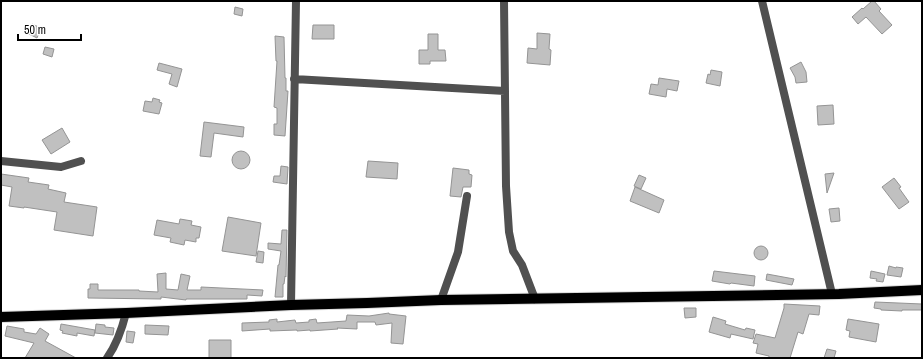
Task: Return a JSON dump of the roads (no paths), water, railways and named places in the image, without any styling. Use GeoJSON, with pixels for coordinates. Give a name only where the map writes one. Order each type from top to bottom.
{"type":"FeatureCollection","features":[{"type":"Feature","properties":{"kind":"main road"},"geometry":{"type":"LineString","coordinates":[[1,317],[441,300],[839,294],[922,290]]}},
{"type":"Feature","properties":{"kind":"street"},"geometry":{"type":"LineString","coordinates":[[290,305],[296,1]]}},
{"type":"Feature","properties":{"kind":"street"},"geometry":{"type":"LineString","coordinates":[[504,1],[506,186],[508,232],[514,251],[522,265],[535,298]]}},
{"type":"Feature","properties":{"kind":"street"},"geometry":{"type":"LineString","coordinates":[[762,1],[832,294]]}},
{"type":"Feature","properties":{"kind":"street"},"geometry":{"type":"LineString","coordinates":[[294,79],[505,91]]}},
{"type":"Feature","properties":{"kind":"street"},"geometry":{"type":"LineString","coordinates":[[1,161],[61,167],[81,161]]}},
{"type":"Feature","properties":{"kind":"street"},"geometry":{"type":"LineString","coordinates":[[441,300],[458,252],[467,196]]}},
{"type":"Feature","properties":{"kind":"street"},"geometry":{"type":"LineString","coordinates":[[107,358],[120,333],[126,313]]}}]}
